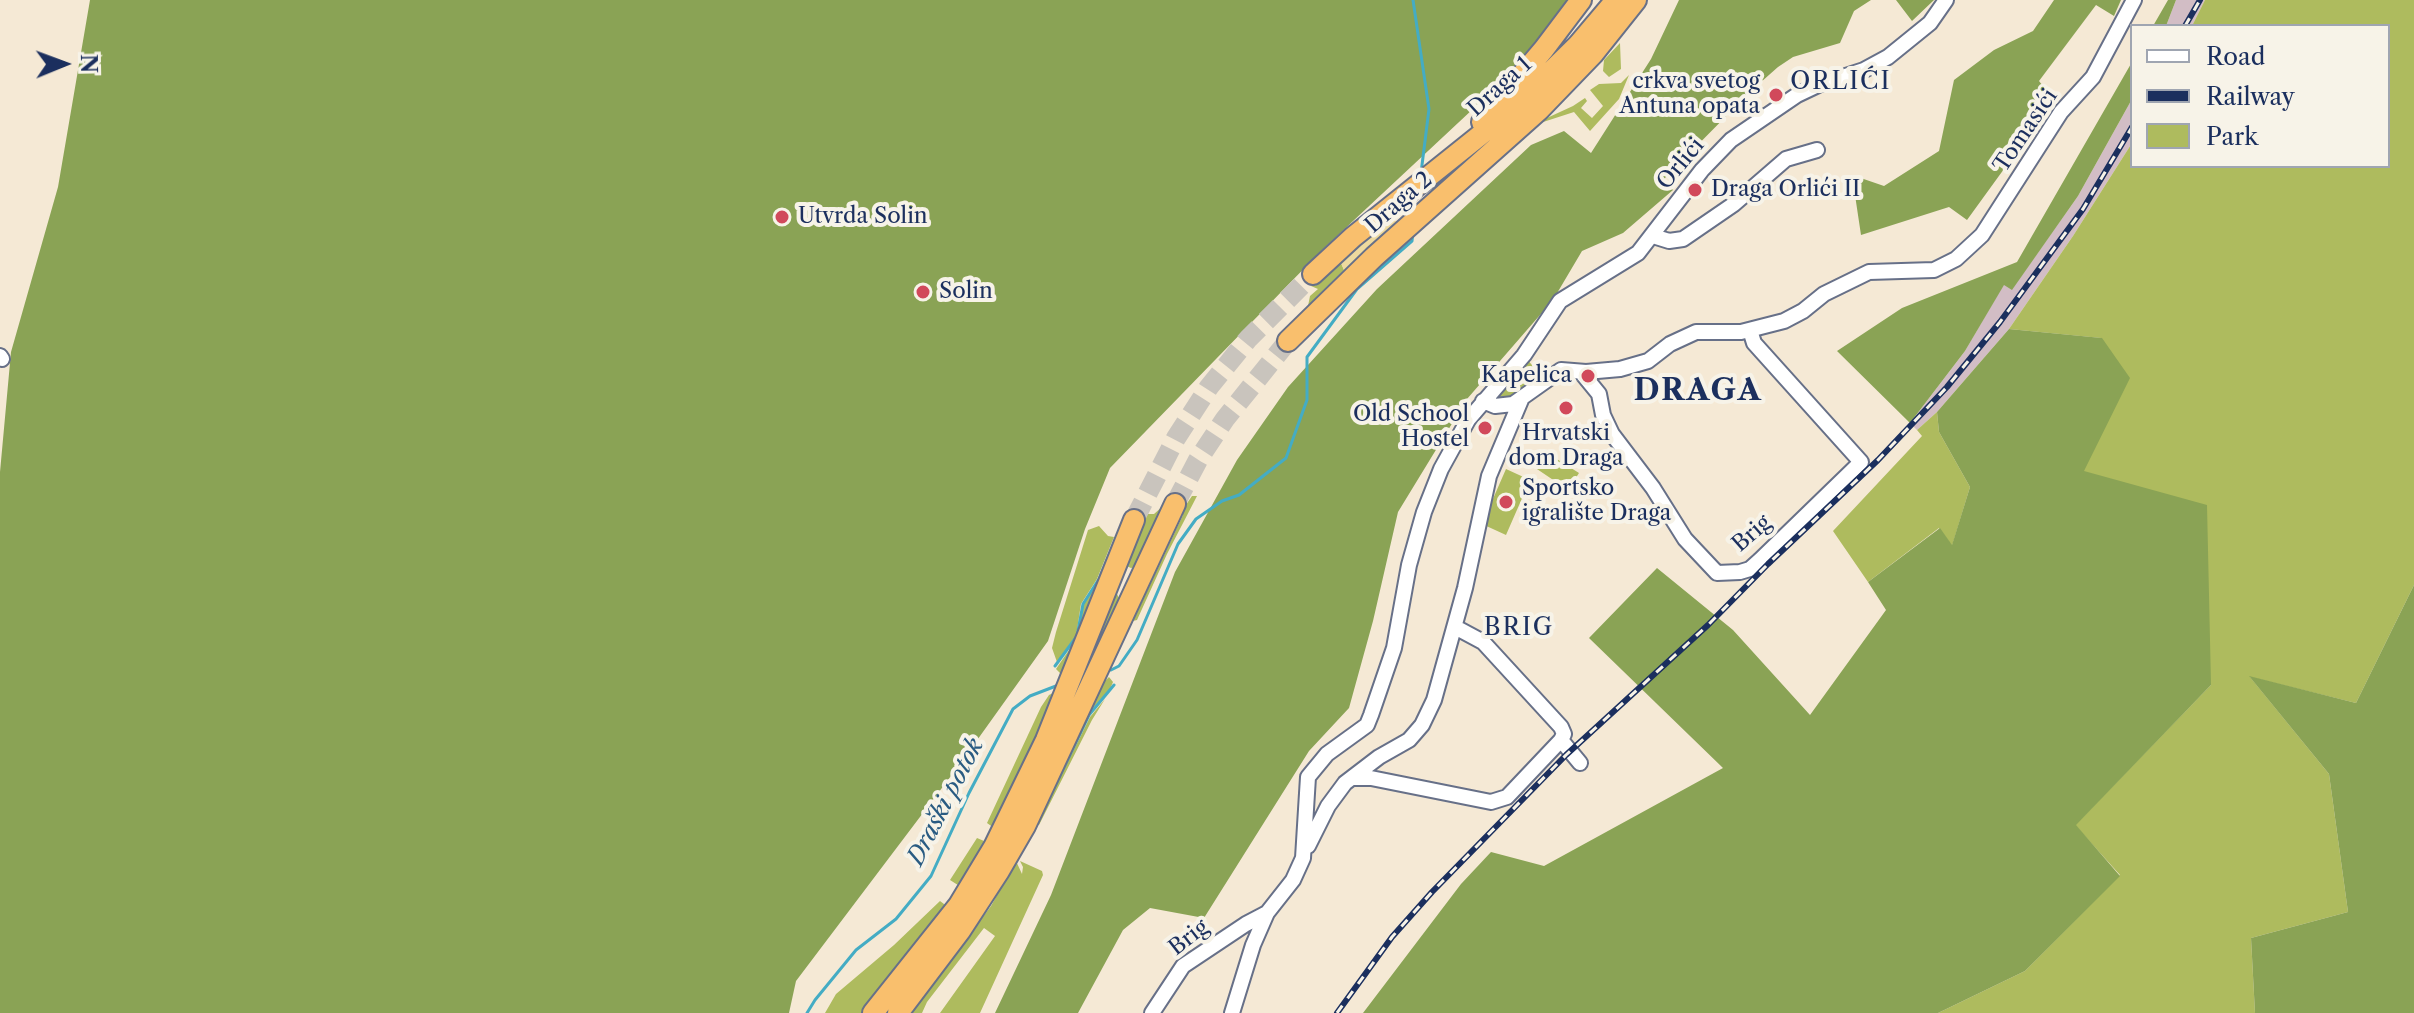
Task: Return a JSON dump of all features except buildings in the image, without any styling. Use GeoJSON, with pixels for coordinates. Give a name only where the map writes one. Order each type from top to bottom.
{"type":"FeatureCollection","features":[{"type":"Feature","properties":{"kind":"highway"},"geometry":{"type":"LineString","coordinates":[[1313,274],[1483,120],[1581,0]]}},
{"type":"Feature","properties":{"kind":"highway","name":"Draga 1"},"geometry":{"type":"LineString","coordinates":[[1402,194],[1527,97],[1578,45],[1616,0]]}},
{"type":"Feature","properties":{"kind":"highway"},"geometry":{"type":"LineString","coordinates":[[1614,35],[1636,0]]}},
{"type":"Feature","properties":{"kind":"highway"},"geometry":{"type":"LineString","coordinates":[[1614,35],[1646,0]]}},
{"type":"Feature","properties":{"kind":"highway","name":"Draga 2"},"geometry":{"type":"LineString","coordinates":[[1288,341],[1522,126],[1614,35]]}},
{"type":"Feature","properties":{"kind":"highway"},"geometry":{"type":"LineString","coordinates":[[898,1013],[968,920],[1025,826],[1175,504]]}},
{"type":"Feature","properties":{"kind":"highway"},"geometry":{"type":"LineString","coordinates":[[873,1013],[959,905],[994,847],[1046,740],[1134,520]]}},
{"type":"Feature","properties":{"kind":"street","name":"Orlići"},"geometry":{"type":"LineString","coordinates":[[1483,401],[1524,355],[1560,301],[1638,253],[1685,191],[1731,140],[1797,95],[1864,70],[1888,57],[1930,23],[1946,0]]}},
{"type":"Feature","properties":{"kind":"street","name":"Tomasići"},"geometry":{"type":"LineString","coordinates":[[1934,270],[1967,250],[1994,220],[2061,112],[2081,92],[2102,63],[2134,0]]}},
{"type":"Feature","properties":{"kind":"street"},"geometry":{"type":"LineString","coordinates":[[1653,236],[1669,241],[1683,239],[1734,204],[1786,159],[1817,150]]}},
{"type":"Feature","properties":{"kind":"street","name":"Brig"},"geometry":{"type":"LineString","coordinates":[[1232,1013],[1253,945],[1267,913],[1293,880],[1328,806],[1345,783],[1379,757],[1409,740],[1422,725],[1434,700],[1455,627],[1489,476],[1521,400],[1554,372],[1620,369],[1642,363],[1696,332],[1750,330],[1795,317],[1824,294],[1869,272],[1934,270]]}},
{"type":"Feature","properties":{"kind":"street","name":"Brig"},"geometry":{"type":"LineString","coordinates":[[1581,372],[1599,394],[1603,415],[1612,434],[1653,488],[1685,539],[1717,573],[1740,572],[1750,569],[1760,560],[1861,462],[1754,343],[1750,330]]}},
{"type":"Feature","properties":{"kind":"street"},"geometry":{"type":"LineString","coordinates":[[1483,401],[1503,406],[1521,400]]}},
{"type":"Feature","properties":{"kind":"street","name":"Brig"},"geometry":{"type":"LineString","coordinates":[[1305,851],[1308,777],[1327,754],[1367,725],[1394,648],[1409,565],[1424,512],[1441,469],[1468,420],[1483,401]]}},
{"type":"Feature","properties":{"kind":"street"},"geometry":{"type":"LineString","coordinates":[[1353,778],[1371,778],[1491,802],[1507,797],[1561,740],[1564,734],[1561,727],[1483,642],[1455,627]]}},
{"type":"Feature","properties":{"kind":"street"},"geometry":{"type":"LineString","coordinates":[[1561,740],[1580,763]]}},
{"type":"Feature","properties":{"kind":"street","name":"Brig"},"geometry":{"type":"LineString","coordinates":[[1152,1013],[1183,966],[1267,913]]}},
{"type":"Feature","properties":{"kind":"shaded area"},"geometry":{"type":"Polygon","coordinates":[[[2176,0],[2205,0],[2193,24],[2167,24],[2176,0]]]}},
{"type":"Feature","properties":{"kind":"shaded area"},"geometry":{"type":"Polygon","coordinates":[[[2130,103],[2130,146],[2073,236],[2009,329],[1937,412],[1917,430],[1910,423],[1965,351],[2004,284],[2012,289],[2078,196],[2130,103]]]}},
{"type":"Feature","properties":{"kind":"green space"},"geometry":{"type":"Polygon","coordinates":[[[90,0],[1568,0],[1519,66],[1322,250],[1110,468],[1085,529],[1048,641],[960,764],[796,981],[789,1013],[0,1013],[0,472],[11,352],[58,187],[90,0]]]}},
{"type":"Feature","properties":{"kind":"green space"},"geometry":{"type":"Polygon","coordinates":[[[1679,0],[1871,0],[1854,11],[1840,43],[1793,57],[1752,90],[1664,179],[1673,190],[1623,233],[1582,251],[1553,300],[1467,399],[1398,512],[1349,708],[1309,751],[1204,918],[1150,908],[1123,930],[1078,1013],[995,1013],[1051,895],[1175,572],[1237,460],[1288,387],[1377,289],[1531,145],[1564,131],[1591,153],[1651,59],[1679,0]]]}},
{"type":"Feature","properties":{"kind":"green space"},"geometry":{"type":"Polygon","coordinates":[[[1896,0],[1934,0],[1912,21],[1896,0]]]}},
{"type":"Feature","properties":{"kind":"green space"},"geometry":{"type":"Polygon","coordinates":[[[2054,0],[2121,0],[2114,16],[2096,5],[2039,81],[2054,100],[1967,220],[1949,207],[1861,235],[1852,175],[1884,186],[1939,151],[1954,80],[1994,50],[2033,31],[2054,0]]]}},
{"type":"Feature","properties":{"kind":"green space"},"geometry":{"type":"Polygon","coordinates":[[[2168,0],[2176,0],[2167,24],[2154,24],[2168,0]]]}},
{"type":"Feature","properties":{"kind":"green space"},"geometry":{"type":"Polygon","coordinates":[[[2205,0],[2414,0],[2414,585],[2356,703],[2250,677],[2329,774],[2348,912],[2251,938],[2255,1013],[1938,1013],[2025,971],[2120,875],[2075,825],[2211,685],[2083,471],[2101,338],[2009,329],[2130,146],[2130,168],[2390,168],[2390,24],[2193,24],[2205,0]]]}},
{"type":"Feature","properties":{"kind":"green space"},"geometry":{"type":"Polygon","coordinates":[[[1620,43],[1621,69],[1609,77],[1603,71],[1604,60],[1620,43]]]}},
{"type":"Feature","properties":{"kind":"green space"},"geometry":{"type":"Polygon","coordinates":[[[2130,65],[2130,103],[2078,196],[2012,290],[2004,285],[1965,351],[1910,423],[1837,351],[1902,308],[2017,262],[2130,65]]]}},
{"type":"Feature","properties":{"kind":"green space"},"geometry":{"type":"Polygon","coordinates":[[[1629,75],[1619,99],[1590,131],[1574,112],[1536,123],[1585,98],[1587,101],[1581,108],[1592,118],[1603,106],[1590,90],[1599,84],[1621,83],[1629,75]]]}},
{"type":"Feature","properties":{"kind":"green space"},"geometry":{"type":"Polygon","coordinates":[[[1337,261],[1344,270],[1308,306],[1310,296],[1318,289],[1311,286],[1337,261]]]}},
{"type":"Feature","properties":{"kind":"green space"},"geometry":{"type":"Polygon","coordinates":[[[2009,329],[2102,338],[2130,378],[2084,471],[2207,505],[2211,685],[2076,825],[2120,876],[2025,971],[1938,1013],[1363,1013],[1461,884],[1491,852],[1544,866],[1723,768],[1589,638],[1657,568],[1733,630],[1810,715],[1886,610],[1868,582],[1940,528],[1952,545],[1970,487],[1939,432],[1937,412],[2009,329]]]}},
{"type":"Feature","properties":{"kind":"green space"},"geometry":{"type":"Polygon","coordinates":[[[1527,359],[1540,375],[1509,397],[1496,398],[1527,359]]]}},
{"type":"Feature","properties":{"kind":"green space"},"geometry":{"type":"Polygon","coordinates":[[[1937,412],[1939,432],[1970,487],[1952,546],[1939,528],[1868,582],[1833,531],[1922,436],[1917,430],[1937,412]]]}},
{"type":"Feature","properties":{"kind":"green space"},"geometry":{"type":"Polygon","coordinates":[[[1544,451],[1579,473],[1568,490],[1534,467],[1544,451]]]}},
{"type":"Feature","properties":{"kind":"green space","name":"Sportsko igralište Draga"},"geometry":{"type":"Polygon","coordinates":[[[1506,469],[1530,480],[1506,535],[1482,524],[1506,469]]]}},
{"type":"Feature","properties":{"kind":"green space"},"geometry":{"type":"Polygon","coordinates":[[[1192,496],[1197,496],[1137,620],[1133,621],[1183,515],[1181,512],[1192,496]]]}},
{"type":"Feature","properties":{"kind":"green space"},"geometry":{"type":"Polygon","coordinates":[[[1163,506],[1136,567],[1124,565],[1147,514],[1154,514],[1163,506]]]}},
{"type":"Feature","properties":{"kind":"green space"},"geometry":{"type":"Polygon","coordinates":[[[1121,522],[1125,524],[1066,667],[1061,674],[1056,669],[1078,637],[1083,604],[1100,580],[1121,522]]]}},
{"type":"Feature","properties":{"kind":"green space"},"geometry":{"type":"Polygon","coordinates":[[[1099,526],[1108,536],[1114,537],[1097,579],[1081,604],[1076,636],[1057,662],[1052,648],[1056,632],[1088,530],[1099,526]]]}},
{"type":"Feature","properties":{"kind":"green space"},"geometry":{"type":"Polygon","coordinates":[[[2414,585],[2414,1013],[2255,1013],[2251,938],[2348,912],[2329,774],[2249,676],[2356,703],[2414,585]]]}},
{"type":"Feature","properties":{"kind":"green space"},"geometry":{"type":"Polygon","coordinates":[[[1145,589],[1101,685],[1109,677],[1113,682],[1110,689],[1088,714],[1036,822],[1145,589]]]}},
{"type":"Feature","properties":{"kind":"green space"},"geometry":{"type":"Polygon","coordinates":[[[1117,594],[1120,600],[1076,702],[1069,702],[1110,595],[1117,594]]]}},
{"type":"Feature","properties":{"kind":"green space"},"geometry":{"type":"Polygon","coordinates":[[[1053,693],[1051,702],[1054,704],[1018,787],[961,887],[950,880],[977,838],[984,841],[983,847],[994,828],[987,823],[1041,707],[1053,693]]]}},
{"type":"Feature","properties":{"kind":"green space"},"geometry":{"type":"Polygon","coordinates":[[[1105,699],[1039,825],[1037,824],[1090,717],[1105,699]]]}},
{"type":"Feature","properties":{"kind":"green space"},"geometry":{"type":"Polygon","coordinates":[[[1016,861],[1022,874],[1020,861],[1042,871],[1043,875],[980,1013],[940,1013],[995,936],[984,928],[927,1002],[922,1013],[911,1013],[991,906],[1016,861]]]}},
{"type":"Feature","properties":{"kind":"green space"},"geometry":{"type":"Polygon","coordinates":[[[940,901],[948,907],[861,1013],[825,1013],[836,994],[940,901]]]}},
{"type":"Feature","properties":{"kind":"sand"},"geometry":{"type":"Polygon","coordinates":[[[1389,219],[1398,222],[1344,270],[1337,261],[1389,219]]]}},
{"type":"Feature","properties":{"kind":"waterway","name":"Draški potok"},"geometry":{"type":"LineString","coordinates":[[1413,0],[1429,109],[1421,173]]}},
{"type":"Feature","properties":{"kind":"waterway","name":"Draški potok"},"geometry":{"type":"LineString","coordinates":[[1111,670],[1119,666],[1137,640],[1178,544],[1196,519],[1222,501],[1239,495],[1286,458],[1307,400],[1307,357],[1357,289],[1412,241],[1413,232]]}},
{"type":"Feature","properties":{"kind":"waterway"},"geometry":{"type":"LineString","coordinates":[[1055,666],[1077,636],[1083,604],[1099,579],[1116,538]]}},
{"type":"Feature","properties":{"kind":"waterway"},"geometry":{"type":"LineString","coordinates":[[1042,813],[1089,715],[1114,685]]}},
{"type":"Feature","properties":{"kind":"waterway","name":"Draški potok"},"geometry":{"type":"LineString","coordinates":[[807,1013],[856,950],[896,919],[931,876],[969,793],[1013,709],[1030,696],[1056,686]]}},
{"type":"Feature","properties":{"kind":"waterway"},"geometry":{"type":"LineString","coordinates":[[977,923],[1001,886]]}},
{"type":"Feature","properties":{"kind":"waterway"},"geometry":{"type":"LineString","coordinates":[[922,997],[951,959]]}},
{"type":"Feature","properties":{"kind":"tunnel"},"geometry":{"type":"LineString","coordinates":[[1134,520],[1176,438],[1209,387],[1248,339],[1313,274]]}},
{"type":"Feature","properties":{"kind":"tunnel"},"geometry":{"type":"LineString","coordinates":[[1175,504],[1198,460],[1225,419],[1288,341]]}},
{"type":"Feature","properties":{"kind":"railway"},"geometry":{"type":"LineString","coordinates":[[2186,24],[2200,0]]}},
{"type":"Feature","properties":{"kind":"railway"},"geometry":{"type":"LineString","coordinates":[[1337,1013],[1392,937],[1432,892],[1566,755],[1708,625],[1878,460],[1947,387],[2000,322],[2083,209],[2130,130]]}},
{"type":"Feature","properties":{"kind":"place","name":"crkva svetog Antuna opata"},"geometry":{"type":"Point","coordinates":[1776,95]}},
{"type":"Feature","properties":{"kind":"place","name":"Draga Orlići II"},"geometry":{"type":"Point","coordinates":[1695,190]}},
{"type":"Feature","properties":{"kind":"place","name":"Utvrda Solin"},"geometry":{"type":"Point","coordinates":[782,217]}},
{"type":"Feature","properties":{"kind":"place","name":"Solin"},"geometry":{"type":"Point","coordinates":[923,292]}},
{"type":"Feature","properties":{"kind":"place","name":"Kapelica"},"geometry":{"type":"Point","coordinates":[1588,376]}},
{"type":"Feature","properties":{"kind":"place","name":"Hrvatski dom Draga"},"geometry":{"type":"Point","coordinates":[1566,408]}},
{"type":"Feature","properties":{"kind":"place","name":"Old School Hostel"},"geometry":{"type":"Point","coordinates":[1485,428]}},
{"type":"Feature","properties":{"kind":"place","name":"Sportsko igralište Draga"},"geometry":{"type":"Point","coordinates":[1506,502]}},
{"type":"Feature","properties":{"kind":"district","name":"ORLIĆI"},"geometry":{"type":"Point","coordinates":[1841,82]}},
{"type":"Feature","properties":{"kind":"district","name":"DRAGA"},"geometry":{"type":"Point","coordinates":[1698,391]}},
{"type":"Feature","properties":{"kind":"district","name":"BRIG"},"geometry":{"type":"Point","coordinates":[1519,628]}}]}
